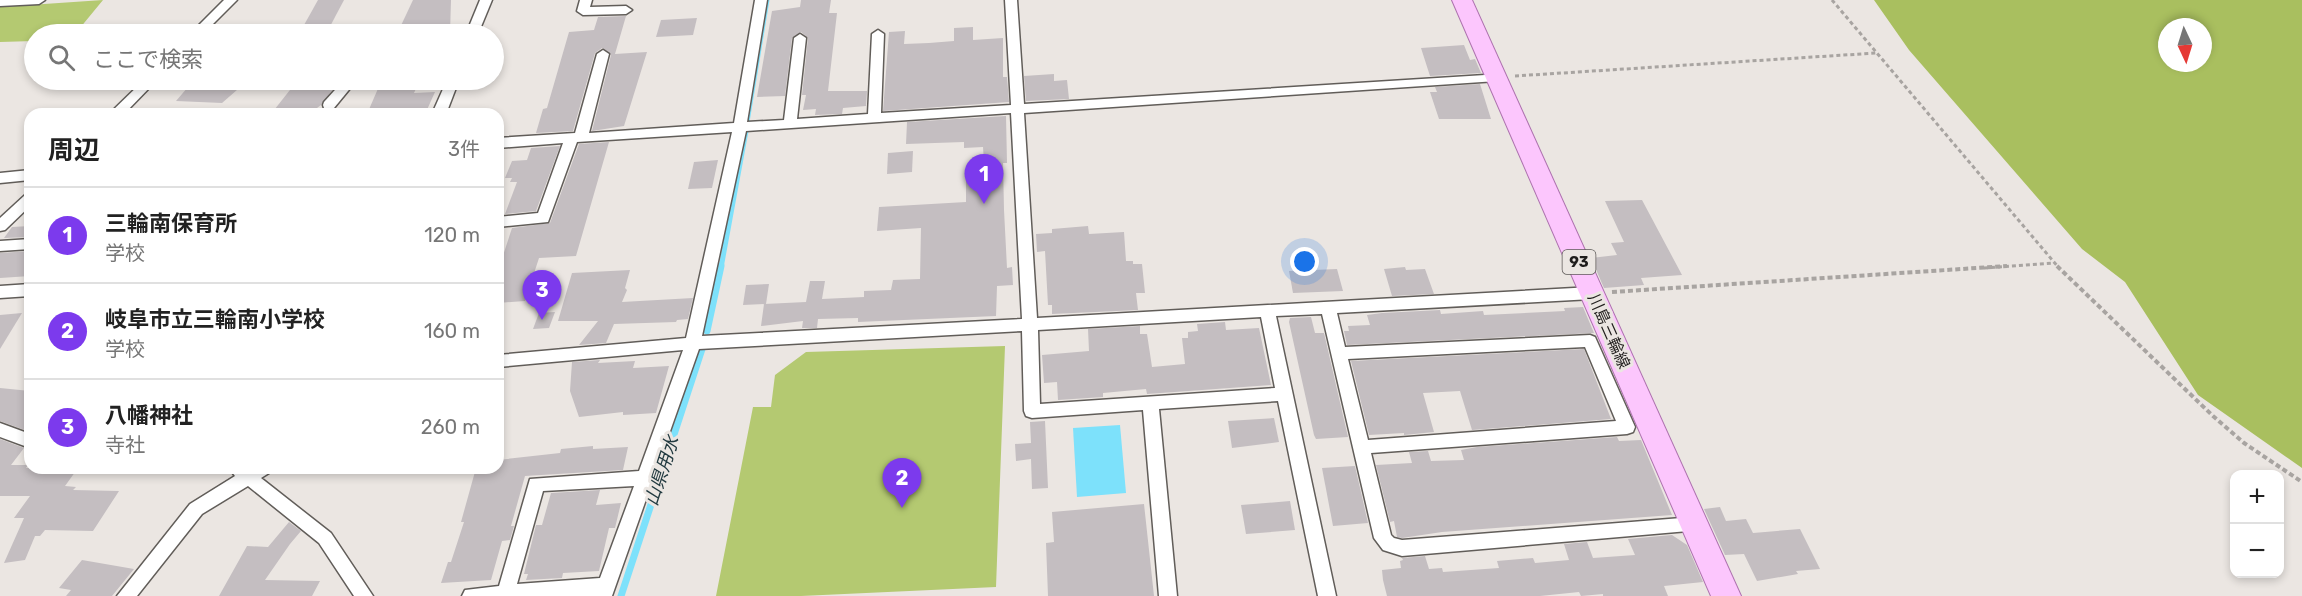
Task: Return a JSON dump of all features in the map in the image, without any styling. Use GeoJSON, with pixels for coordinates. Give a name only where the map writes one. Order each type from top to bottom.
{"type":"FeatureCollection","features":[{"type":"Feature","properties":{"kind":"main road","name":"川島三輪線"},"geometry":{"type":"LineString","coordinates":[[1462,0],[1726,596]]}},
{"type":"Feature","properties":{"kind":"street"},"geometry":{"type":"LineString","coordinates":[[0,2],[39,0]]}},
{"type":"Feature","properties":{"kind":"street"},"geometry":{"type":"LineString","coordinates":[[206,24],[231,0]]}},
{"type":"Feature","properties":{"kind":"street"},"geometry":{"type":"LineString","coordinates":[[476,24],[486,0]]}},
{"type":"Feature","properties":{"kind":"street"},"geometry":{"type":"LineString","coordinates":[[586,0],[583,11],[626,10]]}},
{"type":"Feature","properties":{"kind":"street"},"geometry":{"type":"LineString","coordinates":[[471,596],[605,591],[693,343],[740,127],[762,0]]}},
{"type":"Feature","properties":{"kind":"street"},"geometry":{"type":"LineString","coordinates":[[1011,0],[1030,324],[1032,411],[1285,394]]}},
{"type":"Feature","properties":{"kind":"street"},"geometry":{"type":"LineString","coordinates":[[874,118],[878,34]]}},
{"type":"Feature","properties":{"kind":"street"},"geometry":{"type":"LineString","coordinates":[[790,123],[800,38]]}},
{"type":"Feature","properties":{"kind":"street"},"geometry":{"type":"LineString","coordinates":[[504,221],[543,218],[576,137],[603,54]]}},
{"type":"Feature","properties":{"kind":"street"},"geometry":{"type":"LineString","coordinates":[[504,143],[1497,77]]}},
{"type":"Feature","properties":{"kind":"street"},"geometry":{"type":"LineString","coordinates":[[122,108],[141,90]]}},
{"type":"Feature","properties":{"kind":"street"},"geometry":{"type":"LineString","coordinates":[[329,105],[342,90]]}},
{"type":"Feature","properties":{"kind":"street"},"geometry":{"type":"LineString","coordinates":[[441,108],[449,90]]}},
{"type":"Feature","properties":{"kind":"street"},"geometry":{"type":"LineString","coordinates":[[0,178],[24,176]]}},
{"type":"Feature","properties":{"kind":"street"},"geometry":{"type":"LineString","coordinates":[[0,226],[24,204]]}},
{"type":"Feature","properties":{"kind":"street"},"geometry":{"type":"LineString","coordinates":[[0,246],[24,244]]}},
{"type":"Feature","properties":{"kind":"street"},"geometry":{"type":"LineString","coordinates":[[0,292],[24,290]]}},
{"type":"Feature","properties":{"kind":"street"},"geometry":{"type":"LineString","coordinates":[[504,360],[693,343],[1592,293]]}},
{"type":"Feature","properties":{"kind":"street"},"geometry":{"type":"LineString","coordinates":[[1328,307],[1383,538],[1389,545],[1402,548],[1694,525]]}},
{"type":"Feature","properties":{"kind":"street"},"geometry":{"type":"LineString","coordinates":[[1267,310],[1327,596]]}},
{"type":"Feature","properties":{"kind":"street"},"geometry":{"type":"LineString","coordinates":[[1339,353],[1590,340],[1628,427],[1361,447]]}},
{"type":"Feature","properties":{"kind":"street"},"geometry":{"type":"LineString","coordinates":[[1150,403],[1168,596]]}},
{"type":"Feature","properties":{"kind":"street"},"geometry":{"type":"LineString","coordinates":[[0,430],[24,439]]}},
{"type":"Feature","properties":{"kind":"street"},"geometry":{"type":"LineString","coordinates":[[126,596],[196,509],[246,474]]}},
{"type":"Feature","properties":{"kind":"street"},"geometry":{"type":"LineString","coordinates":[[253,474],[326,538],[364,596]]}},
{"type":"Feature","properties":{"kind":"street"},"geometry":{"type":"LineString","coordinates":[[505,595],[536,484],[645,478]]}},
{"type":"Feature","properties":{"kind":"path"},"geometry":{"type":"LineString","coordinates":[[1832,0],[2054,263],[2213,416],[2244,443],[2302,482]]}},
{"type":"Feature","properties":{"kind":"path"},"geometry":{"type":"LineString","coordinates":[[1497,77],[1876,53]]}},
{"type":"Feature","properties":{"kind":"path"},"geometry":{"type":"LineString","coordinates":[[1592,293],[2054,263]]}},
{"type":"Feature","properties":{"kind":"green space"},"geometry":{"type":"Polygon","coordinates":[[[103,0],[83,24],[24,24],[24,41],[0,42],[0,7],[103,0]]]}},
{"type":"Feature","properties":{"kind":"green space"},"geometry":{"type":"Polygon","coordinates":[[[1874,0],[2302,0],[2302,468],[2198,395],[2125,282],[2082,249],[1909,50],[1874,0]]]}},
{"type":"Feature","properties":{"kind":"green space"},"geometry":{"type":"Polygon","coordinates":[[[1005,346],[996,587],[801,596],[716,596],[753,407],[771,407],[775,375],[806,352],[1005,346]]]}},
{"type":"Feature","properties":{"kind":"water"},"geometry":{"type":"Polygon","coordinates":[[[1120,425],[1126,493],[1077,497],[1073,428],[1120,425]]]}},
{"type":"Feature","properties":{"kind":"building"},"geometry":{"type":"Polygon","coordinates":[[[318,0],[344,0],[331,24],[305,24],[318,0]]]}},
{"type":"Feature","properties":{"kind":"building"},"geometry":{"type":"Polygon","coordinates":[[[413,0],[451,0],[450,24],[402,24],[413,0]]]}},
{"type":"Feature","properties":{"kind":"building"},"geometry":{"type":"Polygon","coordinates":[[[801,0],[831,0],[829,13],[837,13],[828,91],[867,91],[866,106],[843,108],[842,114],[815,115],[816,109],[803,110],[806,95],[802,95],[808,38],[801,32],[792,38],[785,96],[757,97],[772,11],[800,7],[801,0]]]}},
{"type":"Feature","properties":{"kind":"building"},"geometry":{"type":"Polygon","coordinates":[[[626,16],[615,54],[647,52],[624,126],[592,131],[611,55],[602,48],[595,53],[573,131],[536,133],[543,109],[547,108],[569,32],[594,30],[598,17],[626,16]]]}},
{"type":"Feature","properties":{"kind":"building"},"geometry":{"type":"Polygon","coordinates":[[[697,18],[693,35],[656,37],[661,20],[697,18]]]}},
{"type":"Feature","properties":{"kind":"building"},"geometry":{"type":"Polygon","coordinates":[[[973,27],[973,40],[1003,38],[1003,77],[1007,77],[1009,102],[883,111],[889,32],[905,31],[904,44],[929,43],[954,41],[954,28],[973,27]]]}},
{"type":"Feature","properties":{"kind":"building"},"geometry":{"type":"Polygon","coordinates":[[[1464,45],[1470,60],[1475,59],[1481,73],[1430,76],[1421,48],[1464,45]]]}},
{"type":"Feature","properties":{"kind":"building"},"geometry":{"type":"Polygon","coordinates":[[[1054,74],[1054,81],[1067,80],[1069,99],[1026,101],[1024,76],[1054,74]]]}},
{"type":"Feature","properties":{"kind":"building"},"geometry":{"type":"Polygon","coordinates":[[[1480,84],[1491,119],[1439,119],[1430,92],[1437,92],[1435,87],[1480,84]]]}},
{"type":"Feature","properties":{"kind":"building"},"geometry":{"type":"Polygon","coordinates":[[[185,90],[237,90],[222,103],[176,101],[185,90]]]}},
{"type":"Feature","properties":{"kind":"building"},"geometry":{"type":"Polygon","coordinates":[[[290,90],[332,90],[317,108],[276,108],[290,90]]]}},
{"type":"Feature","properties":{"kind":"building"},"geometry":{"type":"Polygon","coordinates":[[[377,90],[435,92],[428,108],[370,108],[377,90]]]}},
{"type":"Feature","properties":{"kind":"building"},"geometry":{"type":"Polygon","coordinates":[[[1006,116],[1007,163],[1003,163],[1004,210],[1007,268],[1012,267],[1013,285],[997,286],[996,316],[858,322],[858,318],[818,319],[817,328],[802,328],[803,321],[761,326],[764,304],[806,302],[810,281],[825,281],[822,299],[864,297],[864,291],[891,290],[893,280],[920,279],[921,228],[877,231],[879,207],[966,202],[966,179],[985,178],[983,147],[964,148],[964,142],[906,144],[907,122],[1006,116]]]}},
{"type":"Feature","properties":{"kind":"building"},"geometry":{"type":"Polygon","coordinates":[[[609,142],[576,256],[539,258],[525,301],[504,303],[504,253],[512,228],[550,223],[579,144],[609,142]]]}},
{"type":"Feature","properties":{"kind":"building"},"geometry":{"type":"Polygon","coordinates":[[[560,146],[536,211],[505,214],[517,182],[510,182],[512,178],[505,178],[512,161],[527,160],[531,148],[560,146]]]}},
{"type":"Feature","properties":{"kind":"building"},"geometry":{"type":"Polygon","coordinates":[[[913,151],[912,172],[887,174],[888,153],[913,151]]]}},
{"type":"Feature","properties":{"kind":"building"},"geometry":{"type":"Polygon","coordinates":[[[718,160],[712,188],[688,189],[694,162],[718,160]]]}},
{"type":"Feature","properties":{"kind":"building"},"geometry":{"type":"Polygon","coordinates":[[[1642,200],[1682,275],[1641,278],[1644,285],[1604,288],[1591,258],[1617,255],[1611,243],[1624,242],[1605,201],[1642,200]]]}},
{"type":"Feature","properties":{"kind":"building"},"geometry":{"type":"Polygon","coordinates":[[[24,226],[24,237],[4,238],[12,227],[24,226]]]}},
{"type":"Feature","properties":{"kind":"building"},"geometry":{"type":"Polygon","coordinates":[[[1088,226],[1089,234],[1124,232],[1126,261],[1142,264],[1145,293],[1136,293],[1138,310],[1052,314],[1052,305],[1048,305],[1045,251],[1037,252],[1036,234],[1052,233],[1052,229],[1088,226]]]}},
{"type":"Feature","properties":{"kind":"building"},"geometry":{"type":"Polygon","coordinates":[[[24,251],[24,276],[0,278],[0,253],[24,251]]]}},
{"type":"Feature","properties":{"kind":"building"},"geometry":{"type":"Polygon","coordinates":[[[1405,267],[1406,270],[1425,269],[1434,294],[1392,296],[1384,269],[1405,267]]]}},
{"type":"Feature","properties":{"kind":"building"},"geometry":{"type":"Polygon","coordinates":[[[1337,269],[1343,291],[1293,293],[1289,271],[1337,269]]]}},
{"type":"Feature","properties":{"kind":"building"},"geometry":{"type":"Polygon","coordinates":[[[630,270],[625,288],[627,290],[622,302],[693,298],[688,319],[676,322],[614,324],[606,343],[579,345],[598,321],[558,321],[572,273],[630,270]]]}},
{"type":"Feature","properties":{"kind":"building"},"geometry":{"type":"Polygon","coordinates":[[[769,284],[766,304],[743,305],[746,285],[769,284]]]}},
{"type":"Feature","properties":{"kind":"building"},"geometry":{"type":"Polygon","coordinates":[[[1583,307],[1594,333],[1347,345],[1344,331],[1349,331],[1348,326],[1370,325],[1367,315],[1382,313],[1440,310],[1441,314],[1483,311],[1484,315],[1565,311],[1564,308],[1583,307]]]}},
{"type":"Feature","properties":{"kind":"building"},"geometry":{"type":"Polygon","coordinates":[[[555,312],[549,328],[533,329],[539,313],[555,312]]]}},
{"type":"Feature","properties":{"kind":"building"},"geometry":{"type":"Polygon","coordinates":[[[22,313],[0,349],[0,315],[22,313]]]}},
{"type":"Feature","properties":{"kind":"building"},"geometry":{"type":"Polygon","coordinates":[[[1311,317],[1315,333],[1324,333],[1348,437],[1316,439],[1314,435],[1289,322],[1290,318],[1311,317]]]}},
{"type":"Feature","properties":{"kind":"building"},"geometry":{"type":"Polygon","coordinates":[[[1225,322],[1226,330],[1259,328],[1271,385],[1147,394],[1146,389],[1103,393],[1103,397],[1058,400],[1057,382],[1044,383],[1042,355],[1089,351],[1088,329],[1140,326],[1140,334],[1147,334],[1152,367],[1185,364],[1182,338],[1188,338],[1188,332],[1198,331],[1197,324],[1225,322]]]}},
{"type":"Feature","properties":{"kind":"building"},"geometry":{"type":"Polygon","coordinates":[[[1584,349],[1611,419],[1472,430],[1460,391],[1423,393],[1434,432],[1404,435],[1404,433],[1369,435],[1351,361],[1584,349]]]}},
{"type":"Feature","properties":{"kind":"building"},"geometry":{"type":"Polygon","coordinates":[[[600,360],[598,363],[635,361],[633,368],[669,366],[656,413],[623,415],[623,412],[579,417],[570,391],[572,362],[600,360]]]}},
{"type":"Feature","properties":{"kind":"building"},"geometry":{"type":"Polygon","coordinates":[[[0,388],[24,390],[24,430],[0,421],[0,388]]]}},
{"type":"Feature","properties":{"kind":"building"},"geometry":{"type":"Polygon","coordinates":[[[1274,418],[1279,442],[1232,448],[1228,421],[1274,418]]]}},
{"type":"Feature","properties":{"kind":"building"},"geometry":{"type":"Polygon","coordinates":[[[1045,421],[1048,488],[1032,489],[1031,459],[1016,461],[1015,444],[1031,443],[1030,422],[1045,421]]]}},
{"type":"Feature","properties":{"kind":"building"},"geometry":{"type":"Polygon","coordinates":[[[1617,437],[1619,441],[1641,440],[1672,515],[1442,532],[1402,538],[1397,537],[1394,521],[1390,522],[1376,465],[1412,463],[1409,452],[1428,451],[1431,461],[1464,460],[1461,450],[1477,447],[1617,437]]]}},
{"type":"Feature","properties":{"kind":"building"},"geometry":{"type":"Polygon","coordinates":[[[0,439],[24,448],[11,465],[24,465],[24,474],[74,474],[65,486],[76,487],[73,490],[119,491],[93,531],[45,530],[40,536],[35,536],[25,560],[4,563],[24,518],[14,518],[30,496],[0,496],[0,439]]]}},
{"type":"Feature","properties":{"kind":"building"},"geometry":{"type":"Polygon","coordinates":[[[593,446],[593,449],[628,447],[623,470],[525,476],[511,526],[514,526],[510,540],[502,541],[491,580],[441,583],[448,562],[451,562],[464,522],[461,522],[474,474],[504,474],[504,459],[560,453],[561,449],[593,446]]]}},
{"type":"Feature","properties":{"kind":"building"},"geometry":{"type":"Polygon","coordinates":[[[1355,466],[1368,523],[1333,526],[1322,468],[1355,466]]]}},
{"type":"Feature","properties":{"kind":"building"},"geometry":{"type":"Polygon","coordinates":[[[600,490],[596,505],[621,503],[615,528],[609,528],[599,571],[563,573],[562,578],[526,580],[528,574],[524,574],[536,525],[542,525],[551,493],[600,490]]]}},
{"type":"Feature","properties":{"kind":"building"},"geometry":{"type":"Polygon","coordinates":[[[1290,501],[1295,530],[1246,534],[1241,505],[1290,501]]]}},
{"type":"Feature","properties":{"kind":"building"},"geometry":{"type":"Polygon","coordinates":[[[1144,504],[1154,596],[1048,596],[1046,543],[1054,542],[1052,512],[1144,504]]]}},
{"type":"Feature","properties":{"kind":"building"},"geometry":{"type":"Polygon","coordinates":[[[1720,507],[1726,521],[1746,519],[1753,533],[1800,529],[1820,569],[1796,571],[1798,574],[1757,581],[1744,554],[1725,555],[1704,509],[1720,507]]]}},
{"type":"Feature","properties":{"kind":"building"},"geometry":{"type":"Polygon","coordinates":[[[289,522],[301,531],[265,580],[320,581],[312,596],[219,596],[247,546],[268,547],[289,522]]]}},
{"type":"Feature","properties":{"kind":"building"},"geometry":{"type":"Polygon","coordinates":[[[1672,535],[1687,545],[1703,582],[1664,586],[1668,596],[1603,596],[1603,594],[1581,596],[1579,592],[1540,596],[1387,596],[1383,580],[1382,570],[1401,568],[1402,558],[1425,556],[1429,569],[1442,568],[1443,572],[1499,568],[1497,561],[1533,558],[1535,563],[1569,560],[1564,544],[1587,542],[1593,558],[1635,555],[1628,539],[1672,535]]]}},
{"type":"Feature","properties":{"kind":"building"},"geometry":{"type":"Polygon","coordinates":[[[82,560],[134,569],[112,596],[66,596],[71,590],[59,588],[82,560]]]}},
{"type":"Feature","properties":{"kind":"waterway","name":"山県用水"},"geometry":{"type":"LineString","coordinates":[[747,122],[767,0]]}},
{"type":"Feature","properties":{"kind":"waterway","name":"山県用水"},"geometry":{"type":"LineString","coordinates":[[721,268],[746,131]]}},
{"type":"Feature","properties":{"kind":"waterway","name":"山県用水"},"geometry":{"type":"LineString","coordinates":[[707,331],[721,266]]}},
{"type":"Feature","properties":{"kind":"waterway","name":"山県用水"},"geometry":{"type":"LineString","coordinates":[[621,596],[703,346]]}},
{"type":"Feature","properties":{"kind":"place","name":"三輪南保育所"},"geometry":{"type":"Point","coordinates":[984,204]}},
{"type":"Feature","properties":{"kind":"place","name":"八幡神社"},"geometry":{"type":"Point","coordinates":[542,320]}},
{"type":"Feature","properties":{"kind":"place","name":"岐阜市立三輪南小学校"},"geometry":{"type":"Point","coordinates":[902,508]}}]}
